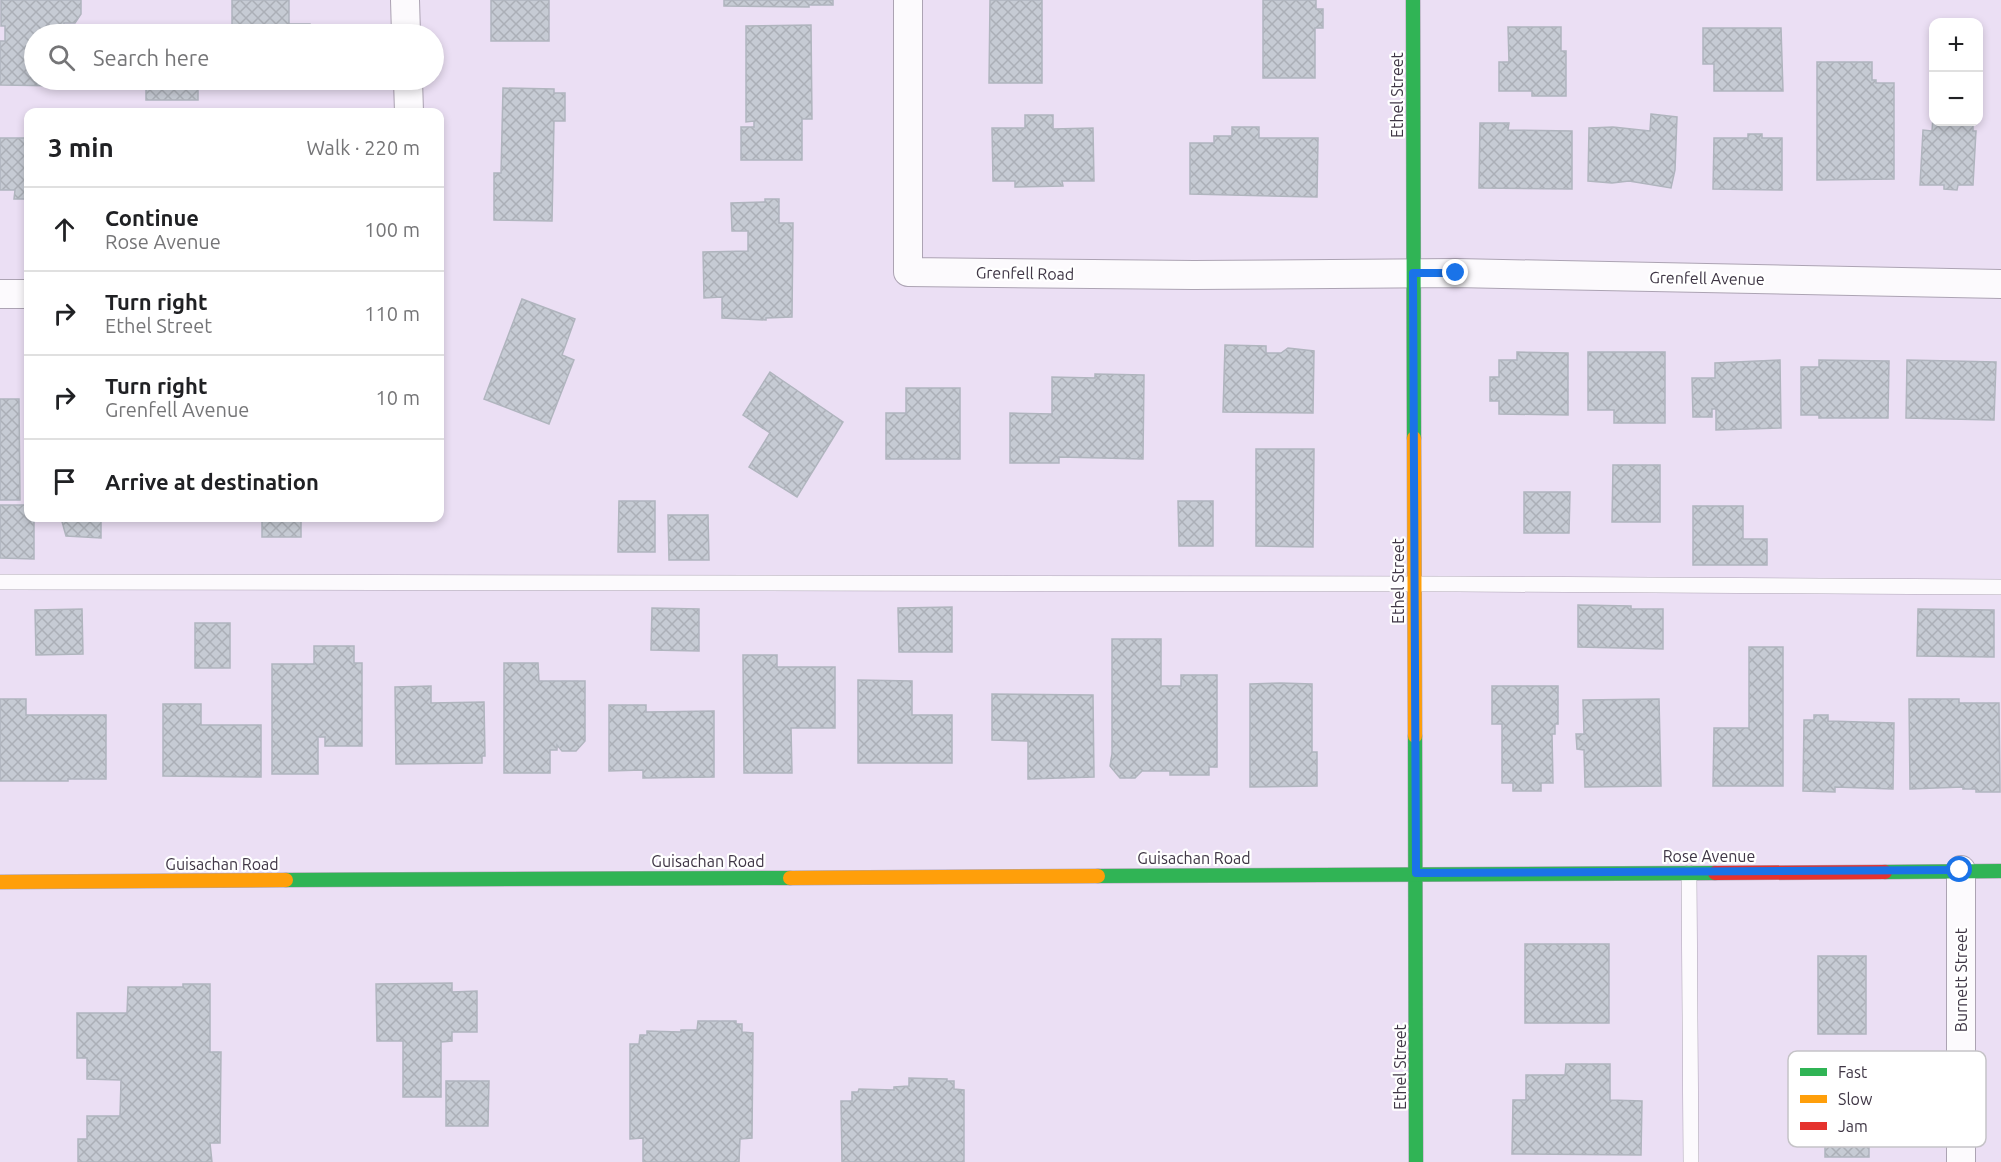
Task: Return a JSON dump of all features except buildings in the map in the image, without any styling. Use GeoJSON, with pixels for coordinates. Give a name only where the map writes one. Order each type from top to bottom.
{"type":"FeatureCollection","features":[{"type":"Feature","properties":{"kind":"street"},"geometry":{"type":"LineString","coordinates":[[405,0],[406,24]]}},
{"type":"Feature","properties":{"kind":"street","name":"Grenfell Road"},"geometry":{"type":"LineString","coordinates":[[908,0],[908,272],[1194,275],[1413,273]]}},
{"type":"Feature","properties":{"kind":"street","name":"Ethel Street"},"geometry":{"type":"LineString","coordinates":[[1413,0],[1416,1162]]}},
{"type":"Feature","properties":{"kind":"street"},"geometry":{"type":"LineString","coordinates":[[408,90],[409,108]]}},
{"type":"Feature","properties":{"kind":"street","name":"Grenfell Avenue"},"geometry":{"type":"LineString","coordinates":[[1413,273],[2001,285]]}},
{"type":"Feature","properties":{"kind":"street"},"geometry":{"type":"LineString","coordinates":[[0,294],[24,294]]}},
{"type":"Feature","properties":{"kind":"street","name":"Burnett Street"},"geometry":{"type":"LineString","coordinates":[[1960,870],[1960,1051]]}},
{"type":"Feature","properties":{"kind":"street","name":"Rose Avenue"},"geometry":{"type":"LineString","coordinates":[[1416,873],[2001,871]]}},
{"type":"Feature","properties":{"kind":"street","name":"Guisachan Road"},"geometry":{"type":"LineString","coordinates":[[0,882],[1416,873]]}},
{"type":"Feature","properties":{"kind":"lane"},"geometry":{"type":"LineString","coordinates":[[0,582],[2001,587]]}},
{"type":"Feature","properties":{"kind":"lane"},"geometry":{"type":"LineString","coordinates":[[1689,873],[1691,1162]]}},
{"type":"Feature","properties":{"kind":"traffic: fast"},"geometry":{"type":"LineString","coordinates":[[1413,0],[1414,438]]}},
{"type":"Feature","properties":{"kind":"traffic: fast"},"geometry":{"type":"LineString","coordinates":[[1415,736],[1416,1162]]}},
{"type":"Feature","properties":{"kind":"traffic: fast"},"geometry":{"type":"LineString","coordinates":[[1885,872],[2001,871]]}},
{"type":"Feature","properties":{"kind":"traffic: fast"},"geometry":{"type":"LineString","coordinates":[[1098,876],[1715,873]]}},
{"type":"Feature","properties":{"kind":"traffic: fast"},"geometry":{"type":"LineString","coordinates":[[286,880],[790,878]]}},
{"type":"Feature","properties":{"kind":"traffic: slow"},"geometry":{"type":"LineString","coordinates":[[1414,438],[1415,736]]}},
{"type":"Feature","properties":{"kind":"traffic: slow"},"geometry":{"type":"LineString","coordinates":[[790,878],[1098,876]]}},
{"type":"Feature","properties":{"kind":"traffic: slow"},"geometry":{"type":"LineString","coordinates":[[0,882],[286,880]]}},
{"type":"Feature","properties":{"kind":"traffic: jam"},"geometry":{"type":"LineString","coordinates":[[1715,873],[1885,872]]}},
{"type":"Feature","properties":{"kind":"route"},"geometry":{"type":"LineString","coordinates":[[1456,273],[1413,273],[1416,873],[1960,870]]}}]}
